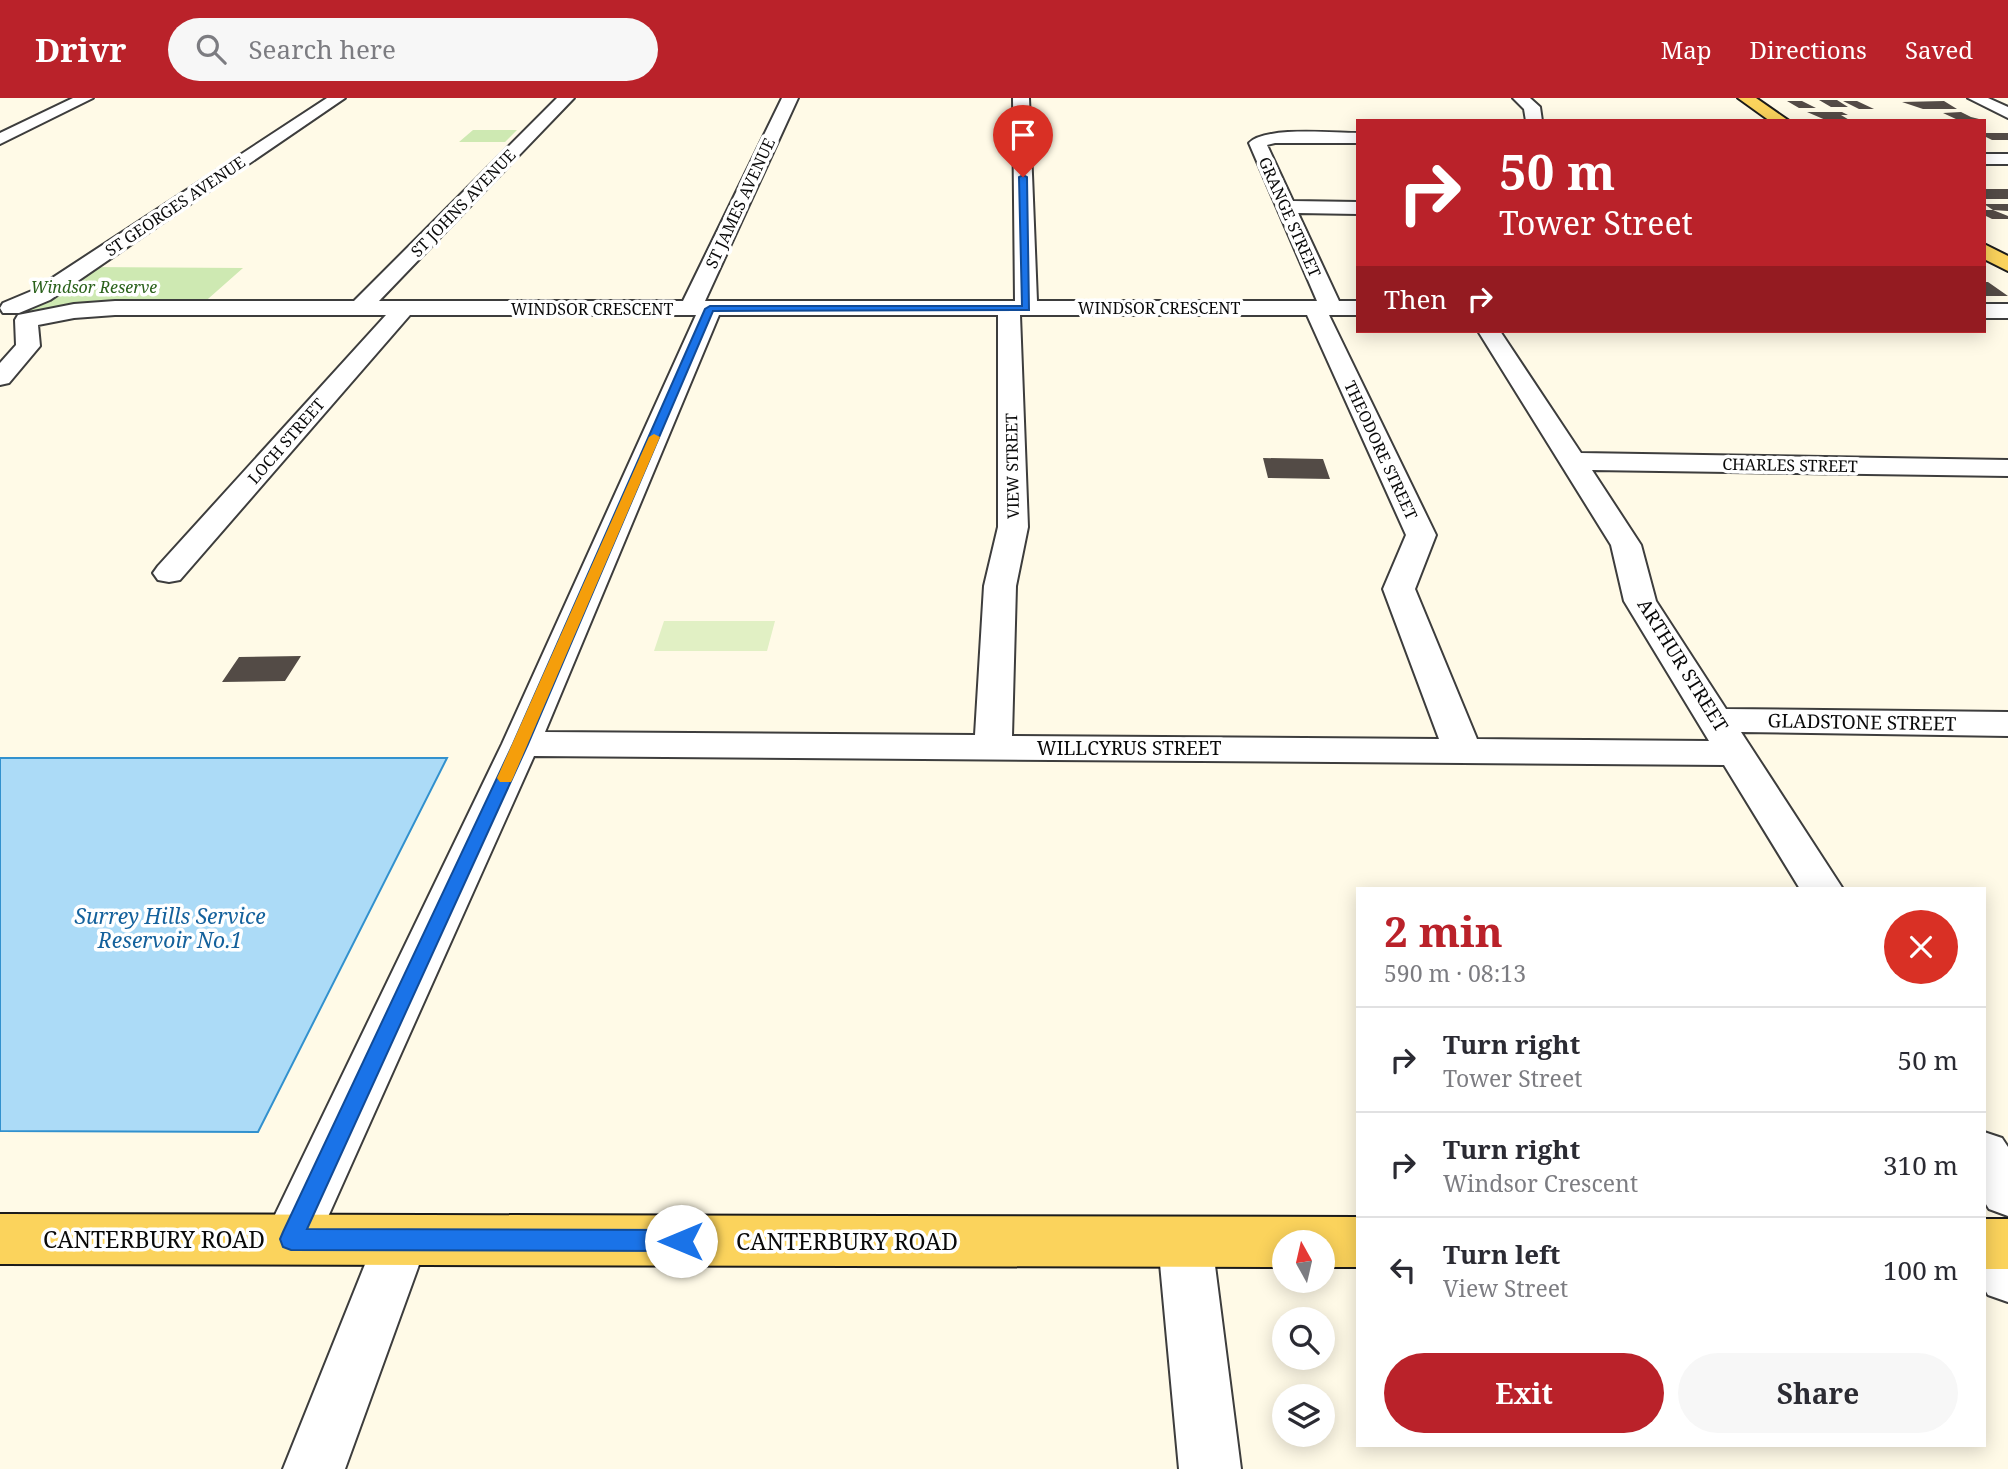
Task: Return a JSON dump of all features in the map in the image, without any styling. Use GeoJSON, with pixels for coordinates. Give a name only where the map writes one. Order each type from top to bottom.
{"type":"FeatureCollection","features":[{"type":"Feature","properties":{"kind":"main road"},"geometry":{"type":"LineString","coordinates":[[1746,98],[1778,119]]}},
{"type":"Feature","properties":{"kind":"main road"},"geometry":{"type":"LineString","coordinates":[[1986,251],[2008,265]]}},
{"type":"Feature","properties":{"kind":"main road","name":"CANTERBURY ROAD"},"geometry":{"type":"LineString","coordinates":[[0,1238],[1356,1242]]}},
{"type":"Feature","properties":{"kind":"street"},"geometry":{"type":"LineString","coordinates":[[0,139],[85,98]]}},
{"type":"Feature","properties":{"kind":"street","name":"ST GEORGES AVENUE"},"geometry":{"type":"LineString","coordinates":[[12,310],[42,295],[337,98]]}},
{"type":"Feature","properties":{"kind":"street","name":"ST JOHNS AVENUE"},"geometry":{"type":"LineString","coordinates":[[360,309],[566,98]]}},
{"type":"Feature","properties":{"kind":"street","name":"ST JAMES AVENUE"},"geometry":{"type":"LineString","coordinates":[[291,1239],[521,744],[790,98]]}},
{"type":"Feature","properties":{"kind":"street","name":"VIEW STREET"},"geometry":{"type":"LineString","coordinates":[[993,747],[1000,586],[1013,527],[1021,98]]}},
{"type":"Feature","properties":{"kind":"street"},"geometry":{"type":"LineString","coordinates":[[1521,98],[1532,107],[1534,119]]}},
{"type":"Feature","properties":{"kind":"street"},"geometry":{"type":"LineString","coordinates":[[1976,98],[2008,113]]}},
{"type":"Feature","properties":{"kind":"street","name":"GRANGE STREET"},"geometry":{"type":"LineString","coordinates":[[1323,308],[1285,207],[1257,143],[1274,138],[1356,138]]}},
{"type":"Feature","properties":{"kind":"street"},"geometry":{"type":"LineString","coordinates":[[1986,159],[2008,159]]}},
{"type":"Feature","properties":{"kind":"street"},"geometry":{"type":"LineString","coordinates":[[1285,207],[1356,208]]}},
{"type":"Feature","properties":{"kind":"street","name":"THEODORE STREET"},"geometry":{"type":"LineString","coordinates":[[1323,308],[1421,536],[1399,589],[1462,749]]}},
{"type":"Feature","properties":{"kind":"street","name":"WINDSOR CRESCENT"},"geometry":{"type":"LineString","coordinates":[[12,310],[1356,308]]}},
{"type":"Feature","properties":{"kind":"street","name":"LOCH STREET"},"geometry":{"type":"LineString","coordinates":[[169,573],[403,309]]}},
{"type":"Feature","properties":{"kind":"street"},"geometry":{"type":"LineString","coordinates":[[0,378],[28,346],[12,310]]}},
{"type":"Feature","properties":{"kind":"street"},"geometry":{"type":"LineString","coordinates":[[1986,311],[2008,311]]}},
{"type":"Feature","properties":{"kind":"street","name":"ARTHUR STREET"},"geometry":{"type":"LineString","coordinates":[[1490,333],[1626,545],[1640,601],[1821,887]]}},
{"type":"Feature","properties":{"kind":"street","name":"CHARLES STREET"},"geometry":{"type":"LineString","coordinates":[[1572,461],[2008,468]]}},
{"type":"Feature","properties":{"kind":"street","name":"GLADSTONE STREET"},"geometry":{"type":"LineString","coordinates":[[1716,720],[2008,724]]}},
{"type":"Feature","properties":{"kind":"street","name":"WILLCYRUS STREET"},"geometry":{"type":"LineString","coordinates":[[521,744],[1738,753]]}},
{"type":"Feature","properties":{"kind":"street"},"geometry":{"type":"LineString","coordinates":[[1986,1157],[2008,1192]]}},
{"type":"Feature","properties":{"kind":"street"},"geometry":{"type":"LineString","coordinates":[[314,1469],[401,1240]]}},
{"type":"Feature","properties":{"kind":"street"},"geometry":{"type":"LineString","coordinates":[[1185,1242],[1210,1469]]}},
{"type":"Feature","properties":{"kind":"green space"},"geometry":{"type":"Polygon","coordinates":[[[473,130],[517,130],[505,142],[459,142],[473,130]]]}},
{"type":"Feature","properties":{"kind":"green space","name":"Windsor Reserve"},"geometry":{"type":"Polygon","coordinates":[[[88,267],[243,268],[200,306],[28,318],[19,307],[88,267]]]}},
{"type":"Feature","properties":{"kind":"green space"},"geometry":{"type":"Polygon","coordinates":[[[664,621],[775,621],[767,651],[654,651],[664,621]]]}},
{"type":"Feature","properties":{"kind":"water","name":"Surrey Hills Service Reservoir No.1"},"geometry":{"type":"Polygon","coordinates":[[[0,758],[447,758],[258,1132],[0,1131],[0,758]]]}},
{"type":"Feature","properties":{"kind":"building"},"geometry":{"type":"Polygon","coordinates":[[[1819,100],[1837,100],[1848,107],[1831,107],[1819,100]]]}},
{"type":"Feature","properties":{"kind":"building"},"geometry":{"type":"Polygon","coordinates":[[[1787,101],[1802,101],[1816,108],[1799,108],[1787,101]]]}},
{"type":"Feature","properties":{"kind":"building"},"geometry":{"type":"Polygon","coordinates":[[[1843,101],[1857,101],[1874,109],[1859,109],[1843,101]]]}},
{"type":"Feature","properties":{"kind":"building"},"geometry":{"type":"Polygon","coordinates":[[[1944,101],[1957,109],[1923,109],[1902,102],[1944,101]]]}},
{"type":"Feature","properties":{"kind":"building"},"geometry":{"type":"Polygon","coordinates":[[[1807,112],[1842,112],[1848,115],[1841,115],[1848,119],[1823,119],[1807,112]]]}},
{"type":"Feature","properties":{"kind":"building"},"geometry":{"type":"Polygon","coordinates":[[[1961,112],[1979,119],[1956,119],[1943,113],[1961,112]]]}},
{"type":"Feature","properties":{"kind":"building"},"geometry":{"type":"Polygon","coordinates":[[[1986,133],[2008,133],[2008,140],[1992,140],[1986,137],[1986,133]]]}},
{"type":"Feature","properties":{"kind":"building"},"geometry":{"type":"Polygon","coordinates":[[[1986,189],[2008,189],[2008,199],[1986,199],[1986,189]]]}},
{"type":"Feature","properties":{"kind":"building"},"geometry":{"type":"Polygon","coordinates":[[[1986,204],[2008,204],[2008,211],[1993,210],[1986,204]]]}},
{"type":"Feature","properties":{"kind":"building"},"geometry":{"type":"Polygon","coordinates":[[[1986,210],[2008,216],[2008,219],[1992,219],[1986,216],[1986,210]]]}},
{"type":"Feature","properties":{"kind":"building"},"geometry":{"type":"Polygon","coordinates":[[[1986,282],[1988,282],[2008,296],[1986,296],[1986,282]]]}},
{"type":"Feature","properties":{"kind":"building"},"geometry":{"type":"Polygon","coordinates":[[[1263,458],[1323,459],[1330,479],[1268,478],[1263,458]]]}},
{"type":"Feature","properties":{"kind":"building"},"geometry":{"type":"Polygon","coordinates":[[[301,656],[285,681],[222,682],[239,657],[301,656]]]}},
{"type":"Feature","properties":{"kind":"slow traffic"},"geometry":{"type":"LineString","coordinates":[[505,778],[654,437]]}},
{"type":"Feature","properties":{"kind":"route"},"geometry":{"type":"LineString","coordinates":[[681,1241],[291,1239],[521,744],[710,309],[1026,309],[1023,177]]}}]}
